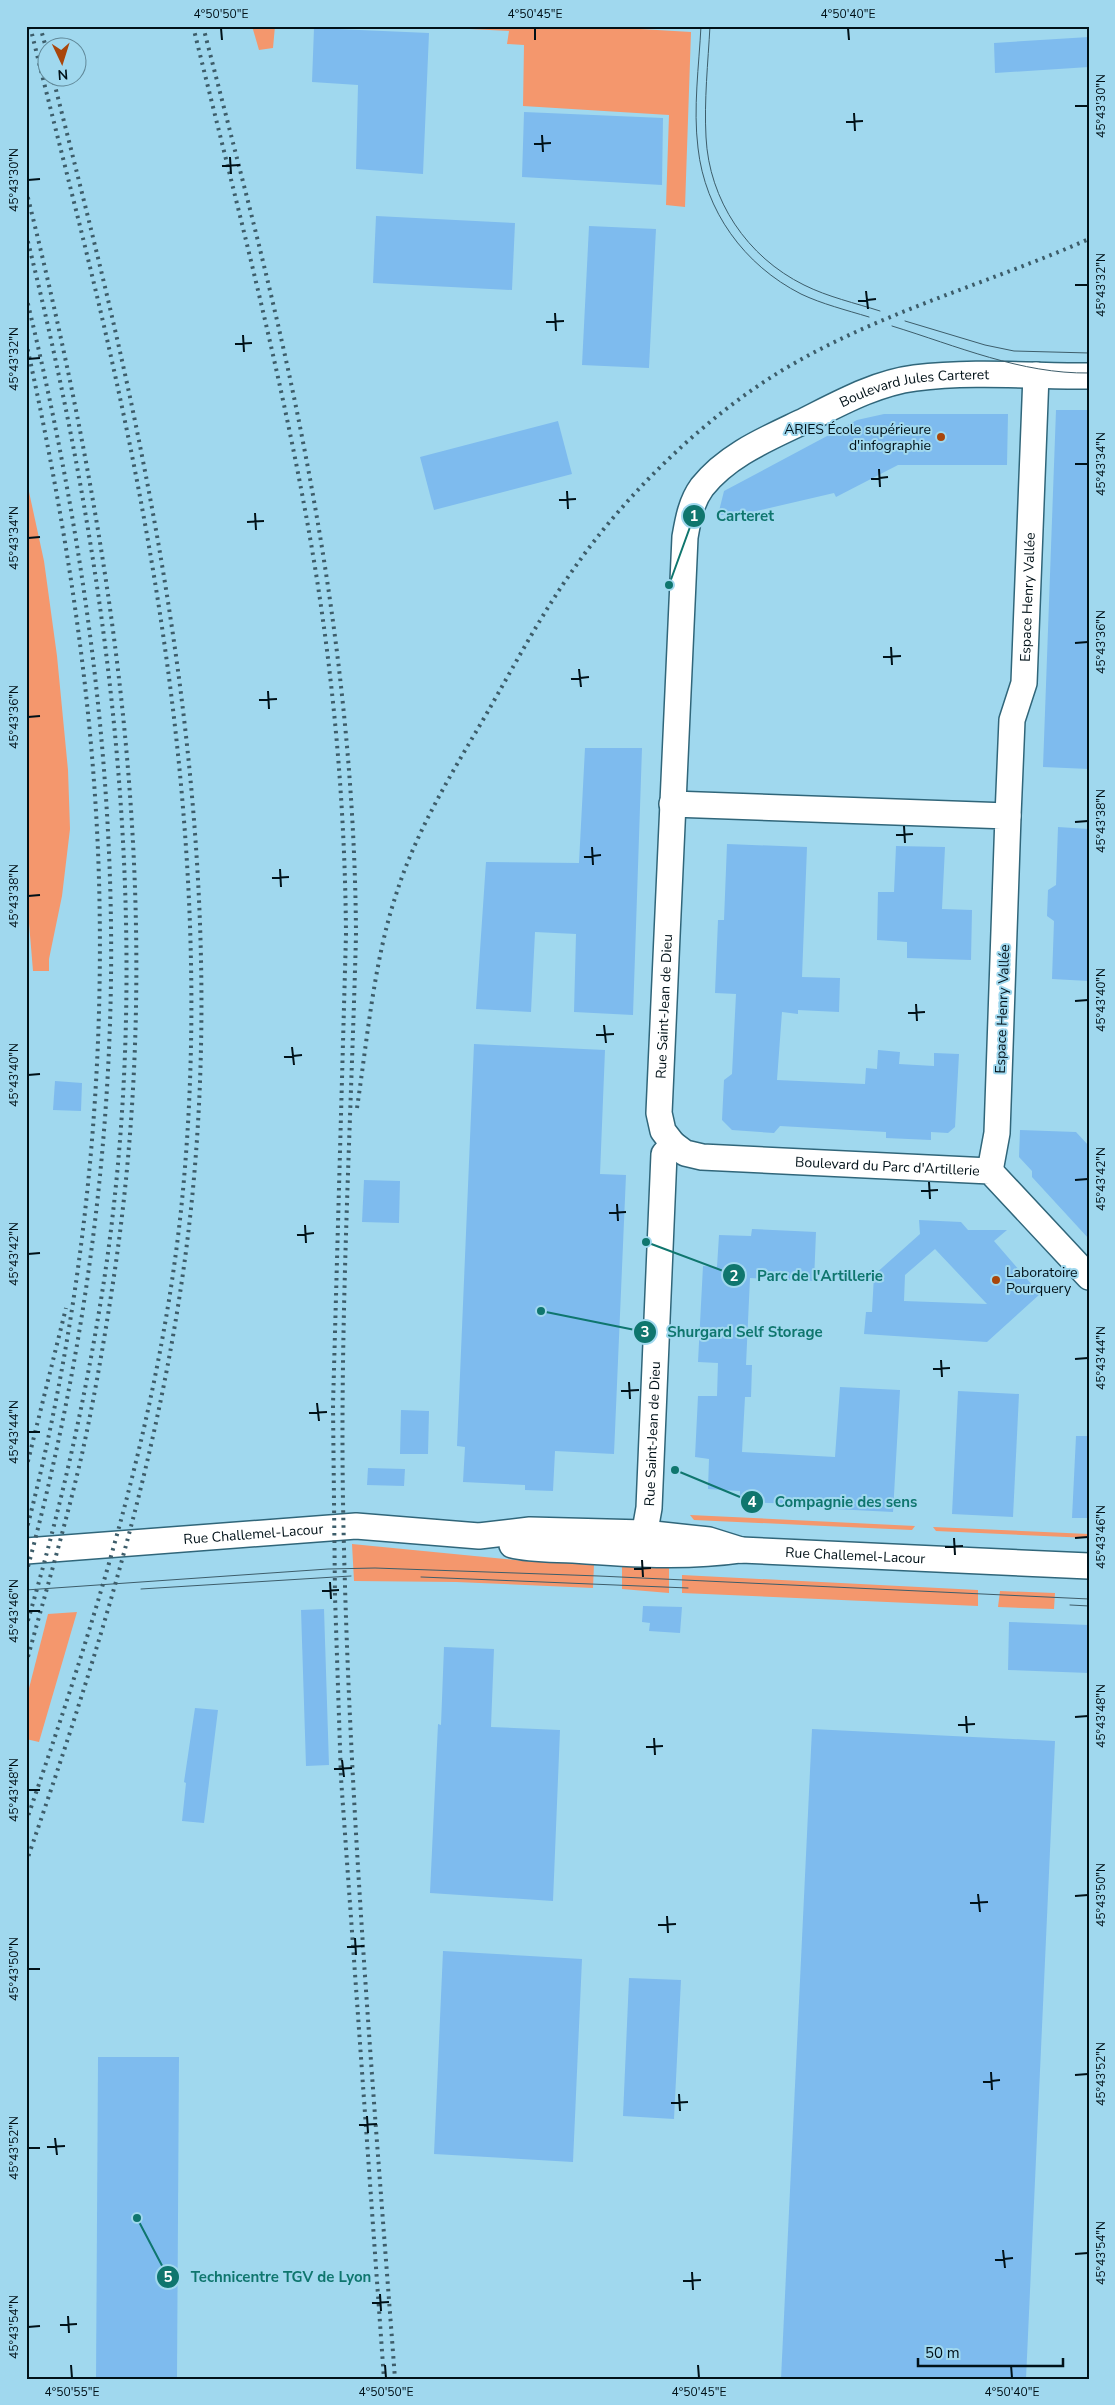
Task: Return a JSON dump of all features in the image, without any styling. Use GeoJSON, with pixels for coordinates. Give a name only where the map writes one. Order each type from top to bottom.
{"type":"FeatureCollection","features":[{"type":"Feature","properties":{"kind":"street","name":"Espace Henry Vallée"},"geometry":{"type":"LineString","coordinates":[[990,1171],[997,1133],[1012,720],[1024,683],[1036,375]]}},
{"type":"Feature","properties":{"kind":"street","name":"Boulevard Jules Carteret"},"geometry":{"type":"LineString","coordinates":[[725,464],[751,448],[847,400],[890,383],[943,376],[1089,376]]}},
{"type":"Feature","properties":{"kind":"street","name":"Rue Saint-Jean de Dieu"},"geometry":{"type":"LineString","coordinates":[[642,1543],[648,1508],[664,1154],[673,1144],[663,1131],[659,1113],[672,804],[687,528],[694,502],[701,489],[725,464]]}},
{"type":"Feature","properties":{"kind":"street"},"geometry":{"type":"LineString","coordinates":[[672,804],[1008,816]]}},
{"type":"Feature","properties":{"kind":"street","name":"Boulevard du Parc d'Artillerie"},"geometry":{"type":"LineString","coordinates":[[673,1144],[686,1153],[702,1157],[990,1171],[1089,1277]]}},
{"type":"Feature","properties":{"kind":"street","name":"Rue Challemel-Lacour"},"geometry":{"type":"LineString","coordinates":[[26,1551],[356,1526],[478,1536],[517,1546],[642,1543],[709,1554],[741,1550],[1089,1566]]}},
{"type":"Feature","properties":{"kind":"shaded area"},"geometry":{"type":"Polygon","coordinates":[[[252,26],[275,26],[273,48],[259,50],[252,26]]]}},
{"type":"Feature","properties":{"kind":"shaded area"},"geometry":{"type":"Polygon","coordinates":[[[412,26],[590,26],[691,32],[685,207],[666,205],[669,115],[523,106],[524,45],[507,44],[509,31],[412,26]]]}},
{"type":"Feature","properties":{"kind":"shaded area"},"geometry":{"type":"Polygon","coordinates":[[[26,478],[44,561],[57,656],[68,770],[70,829],[62,896],[49,959],[49,971],[33,971],[26,887],[26,478]]]}},
{"type":"Feature","properties":{"kind":"shaded area"},"geometry":{"type":"Polygon","coordinates":[[[690,1515],[915,1526],[912,1530],[694,1520],[690,1515]]]}},
{"type":"Feature","properties":{"kind":"shaded area"},"geometry":{"type":"Polygon","coordinates":[[[933,1527],[1089,1534],[1089,1538],[936,1531],[933,1527]]]}},
{"type":"Feature","properties":{"kind":"shaded area"},"geometry":{"type":"Polygon","coordinates":[[[352,1544],[525,1561],[594,1564],[593,1588],[456,1582],[354,1581],[352,1544]]]}},
{"type":"Feature","properties":{"kind":"shaded area"},"geometry":{"type":"Polygon","coordinates":[[[669,1565],[669,1593],[622,1589],[622,1567],[669,1565]]]}},
{"type":"Feature","properties":{"kind":"shaded area"},"geometry":{"type":"Polygon","coordinates":[[[682,1575],[978,1590],[978,1606],[682,1593],[682,1575]]]}},
{"type":"Feature","properties":{"kind":"shaded area"},"geometry":{"type":"Polygon","coordinates":[[[1000,1591],[1055,1593],[1054,1609],[998,1607],[1000,1591]]]}},
{"type":"Feature","properties":{"kind":"shaded area"},"geometry":{"type":"Polygon","coordinates":[[[77,1612],[39,1742],[26,1739],[26,1700],[48,1614],[77,1612]]]}},
{"type":"Feature","properties":{"kind":"building"},"geometry":{"type":"Polygon","coordinates":[[[314,28],[429,33],[423,174],[356,169],[358,85],[312,82],[314,28]]]}},
{"type":"Feature","properties":{"kind":"building"},"geometry":{"type":"Polygon","coordinates":[[[1089,37],[1089,67],[995,73],[994,43],[1089,37]]]}},
{"type":"Feature","properties":{"kind":"building"},"geometry":{"type":"Polygon","coordinates":[[[524,112],[663,118],[662,185],[522,177],[524,112]]]}},
{"type":"Feature","properties":{"kind":"building"},"geometry":{"type":"Polygon","coordinates":[[[376,216],[515,223],[512,290],[373,283],[376,216]]]}},
{"type":"Feature","properties":{"kind":"building"},"geometry":{"type":"Polygon","coordinates":[[[589,226],[656,229],[649,368],[582,365],[589,226]]]}},
{"type":"Feature","properties":{"kind":"building"},"geometry":{"type":"Polygon","coordinates":[[[1056,410],[1089,410],[1089,769],[1043,767],[1056,410]]]}},
{"type":"Feature","properties":{"kind":"building"},"geometry":{"type":"Polygon","coordinates":[[[884,414],[1008,414],[1007,465],[898,465],[836,497],[834,493],[744,514],[718,515],[724,491],[857,420],[884,414]]]}},
{"type":"Feature","properties":{"kind":"building"},"geometry":{"type":"Polygon","coordinates":[[[558,421],[572,474],[434,510],[420,457],[558,421]]]}},
{"type":"Feature","properties":{"kind":"building"},"geometry":{"type":"Polygon","coordinates":[[[585,748],[642,748],[633,1015],[574,1012],[576,934],[535,932],[531,1012],[476,1009],[486,862],[579,863],[585,748]]]}},
{"type":"Feature","properties":{"kind":"building"},"geometry":{"type":"Polygon","coordinates":[[[1058,827],[1089,829],[1089,981],[1052,979],[1054,921],[1047,916],[1048,890],[1056,885],[1058,827]]]}},
{"type":"Feature","properties":{"kind":"building"},"geometry":{"type":"Polygon","coordinates":[[[727,844],[807,847],[802,977],[840,978],[839,1012],[798,1010],[798,1014],[782,1012],[777,1080],[865,1084],[866,1068],[877,1069],[878,1050],[900,1052],[899,1064],[934,1066],[934,1053],[959,1054],[955,1127],[948,1133],[931,1132],[931,1140],[886,1138],[886,1132],[780,1126],[774,1133],[732,1130],[722,1120],[724,1080],[732,1074],[736,994],[715,993],[718,920],[724,920],[727,844]]]}},
{"type":"Feature","properties":{"kind":"building"},"geometry":{"type":"Polygon","coordinates":[[[896,846],[945,847],[942,909],[972,910],[971,960],[907,958],[907,942],[877,940],[878,892],[894,892],[896,846]]]}},
{"type":"Feature","properties":{"kind":"building"},"geometry":{"type":"Polygon","coordinates":[[[474,1044],[605,1050],[600,1174],[626,1175],[614,1454],[555,1451],[553,1491],[525,1490],[525,1485],[463,1482],[465,1447],[457,1446],[474,1044]]]}},
{"type":"Feature","properties":{"kind":"building"},"geometry":{"type":"Polygon","coordinates":[[[55,1081],[82,1083],[81,1111],[53,1110],[55,1081]]]}},
{"type":"Feature","properties":{"kind":"building","name":"Laboratoire Pourquery"},"geometry":{"type":"Polygon","coordinates":[[[1020,1130],[1076,1132],[1089,1146],[1089,1239],[1032,1177],[1032,1171],[1019,1157],[1020,1130]]]}},
{"type":"Feature","properties":{"kind":"building"},"geometry":{"type":"Polygon","coordinates":[[[364,1180],[400,1181],[399,1223],[362,1222],[364,1180]]]}},
{"type":"Feature","properties":{"kind":"building","name":"Laboratoire Pourquery"},"geometry":{"type":"Polygon","coordinates":[[[919,1220],[961,1222],[968,1230],[1007,1230],[994,1241],[1040,1294],[987,1342],[864,1334],[866,1312],[872,1312],[874,1275],[920,1234],[919,1220]],[[935,1249],[905,1275],[904,1301],[987,1304],[935,1249]]]}},
{"type":"Feature","properties":{"kind":"building"},"geometry":{"type":"Polygon","coordinates":[[[752,1229],[816,1232],[814,1281],[750,1278],[746,1365],[752,1365],[751,1397],[745,1397],[742,1452],[835,1457],[840,1387],[900,1390],[893,1512],[834,1509],[834,1505],[740,1502],[740,1491],[708,1489],[709,1459],[695,1457],[698,1396],[717,1396],[718,1363],[698,1362],[703,1266],[717,1267],[719,1235],[751,1236],[752,1229]]]}},
{"type":"Feature","properties":{"kind":"building"},"geometry":{"type":"Polygon","coordinates":[[[958,1391],[1019,1394],[1013,1517],[952,1514],[958,1391]]]}},
{"type":"Feature","properties":{"kind":"building"},"geometry":{"type":"Polygon","coordinates":[[[401,1410],[429,1411],[428,1454],[400,1454],[401,1410]]]}},
{"type":"Feature","properties":{"kind":"building"},"geometry":{"type":"Polygon","coordinates":[[[1076,1436],[1089,1436],[1089,1518],[1072,1518],[1076,1436]]]}},
{"type":"Feature","properties":{"kind":"building"},"geometry":{"type":"Polygon","coordinates":[[[368,1468],[405,1469],[404,1486],[367,1485],[368,1468]]]}},
{"type":"Feature","properties":{"kind":"building"},"geometry":{"type":"Polygon","coordinates":[[[643,1606],[682,1607],[680,1633],[649,1631],[650,1623],[642,1622],[643,1606]]]}},
{"type":"Feature","properties":{"kind":"building"},"geometry":{"type":"Polygon","coordinates":[[[324,1609],[329,1765],[306,1766],[301,1610],[324,1609]]]}},
{"type":"Feature","properties":{"kind":"building"},"geometry":{"type":"Polygon","coordinates":[[[1009,1622],[1089,1625],[1089,1673],[1008,1670],[1009,1622]]]}},
{"type":"Feature","properties":{"kind":"building"},"geometry":{"type":"Polygon","coordinates":[[[444,1647],[494,1649],[491,1727],[560,1730],[553,1901],[430,1893],[438,1724],[441,1725],[444,1647]]]}},
{"type":"Feature","properties":{"kind":"building"},"geometry":{"type":"Polygon","coordinates":[[[195,1708],[218,1710],[204,1823],[182,1821],[186,1783],[184,1782],[195,1708]]]}},
{"type":"Feature","properties":{"kind":"building"},"geometry":{"type":"Polygon","coordinates":[[[812,1729],[1055,1741],[1026,2379],[781,2379],[812,1729]]]}},
{"type":"Feature","properties":{"kind":"building"},"geometry":{"type":"Polygon","coordinates":[[[443,1951],[582,1959],[573,2162],[434,2154],[443,1951]]]}},
{"type":"Feature","properties":{"kind":"building"},"geometry":{"type":"Polygon","coordinates":[[[629,1978],[681,1980],[674,2119],[623,2116],[629,1978]]]}},
{"type":"Feature","properties":{"kind":"building"},"geometry":{"type":"Polygon","coordinates":[[[98,2057],[179,2057],[177,2379],[96,2379],[98,2057]]]}},
{"type":"Feature","properties":{"kind":"tram line"},"geometry":{"type":"LineString","coordinates":[[701,26],[696,102],[698,148],[702,171],[709,193],[719,214],[745,252],[780,282],[809,298],[869,317]]}},
{"type":"Feature","properties":{"kind":"tram line"},"geometry":{"type":"LineString","coordinates":[[710,26],[706,82],[706,137],[709,160],[723,204],[749,242],[765,259],[784,273],[822,293],[880,311]]}},
{"type":"Feature","properties":{"kind":"tram line"},"geometry":{"type":"LineString","coordinates":[[905,321],[985,345],[1014,351],[1089,353]]}},
{"type":"Feature","properties":{"kind":"tram line"},"geometry":{"type":"LineString","coordinates":[[892,326],[1014,364],[1039,369],[1089,373]]}},
{"type":"Feature","properties":{"kind":"tram line"},"geometry":{"type":"LineString","coordinates":[[26,1590],[328,1569],[375,1568],[599,1576],[1089,1599]]}},
{"type":"Feature","properties":{"kind":"tram line"},"geometry":{"type":"LineString","coordinates":[[141,1589],[351,1576]]}},
{"type":"Feature","properties":{"kind":"tram line"},"geometry":{"type":"LineString","coordinates":[[421,1577],[688,1588]]}},
{"type":"Feature","properties":{"kind":"tram line"},"geometry":{"type":"LineString","coordinates":[[1070,1605],[1089,1606]]}},
{"type":"Feature","properties":{"kind":"railway"},"geometry":{"type":"LineString","coordinates":[[26,1822],[103,1585],[145,1425],[161,1344],[175,1262],[184,1179],[190,1079],[191,980],[188,880],[180,780],[169,680],[155,581],[137,482],[107,339],[30,26]]}},
{"type":"Feature","properties":{"kind":"railway"},"geometry":{"type":"LineString","coordinates":[[40,26],[43,38]]}},
{"type":"Feature","properties":{"kind":"railway"},"geometry":{"type":"LineString","coordinates":[[193,26],[258,290],[301,488],[327,650],[341,791],[346,934],[333,1405],[335,1596],[341,1778],[384,2379]]}},
{"type":"Feature","properties":{"kind":"railway"},"geometry":{"type":"LineString","coordinates":[[203,26],[269,285],[303,442],[334,626],[347,749],[352,811],[356,935],[343,1360],[342,1430],[346,1611],[356,1831],[370,2050],[395,2379]]}},
{"type":"Feature","properties":{"kind":"railway"},"geometry":{"type":"LineString","coordinates":[[26,1863],[97,1647],[118,1575],[155,1429],[170,1355],[182,1280],[194,1178],[200,1075],[201,972],[197,869],[189,766],[177,664],[162,562],[123,365],[56,88]]}},
{"type":"Feature","properties":{"kind":"railway"},"geometry":{"type":"LineString","coordinates":[[26,190],[58,325],[85,459],[108,594],[124,729],[134,864],[136,1001],[130,1138],[114,1276],[103,1343],[76,1480],[26,1664]]}},
{"type":"Feature","properties":{"kind":"railway"},"geometry":{"type":"LineString","coordinates":[[26,234],[56,362],[81,491],[102,620],[116,751],[125,881],[126,1012],[120,1143],[98,1319],[72,1452],[26,1627]]}},
{"type":"Feature","properties":{"kind":"railway"},"geometry":{"type":"LineString","coordinates":[[357,1108],[376,975],[395,898],[413,850],[435,803],[540,620],[575,567],[618,512],[696,434],[752,390],[781,371],[855,332],[1089,239]]}},
{"type":"Feature","properties":{"kind":"railway"},"geometry":{"type":"LineString","coordinates":[[26,296],[47,385],[65,475],[93,657],[102,748],[111,931],[107,1093],[94,1232],[73,1370],[59,1438],[26,1574]]}},
{"type":"Feature","properties":{"kind":"railway"},"geometry":{"type":"LineString","coordinates":[[26,342],[65,542],[84,677],[96,812],[100,962],[93,1127],[75,1290],[45,1452],[26,1532]]}},
{"type":"Feature","properties":{"kind":"railway"},"geometry":{"type":"LineString","coordinates":[[26,1469],[66,1308]]}},
{"type":"Feature","properties":{"kind":"place","name":"ARIES École supérieure d'infographie"},"geometry":{"type":"Point","coordinates":[941,437]}},
{"type":"Feature","properties":{"kind":"place","name":"Carteret"},"geometry":{"type":"Point","coordinates":[669,585]}},
{"type":"Feature","properties":{"kind":"place","name":"Parc de l'Artillerie"},"geometry":{"type":"Point","coordinates":[646,1242]}},
{"type":"Feature","properties":{"kind":"place","name":"Laboratoire Pourquery"},"geometry":{"type":"Point","coordinates":[996,1280]}},
{"type":"Feature","properties":{"kind":"place","name":"Shurgard Self Storage"},"geometry":{"type":"Point","coordinates":[541,1311]}},
{"type":"Feature","properties":{"kind":"place","name":"Compagnie des sens"},"geometry":{"type":"Point","coordinates":[675,1470]}},
{"type":"Feature","properties":{"kind":"place","name":"Technicentre TGV de Lyon"},"geometry":{"type":"Point","coordinates":[137,2218]}}]}
